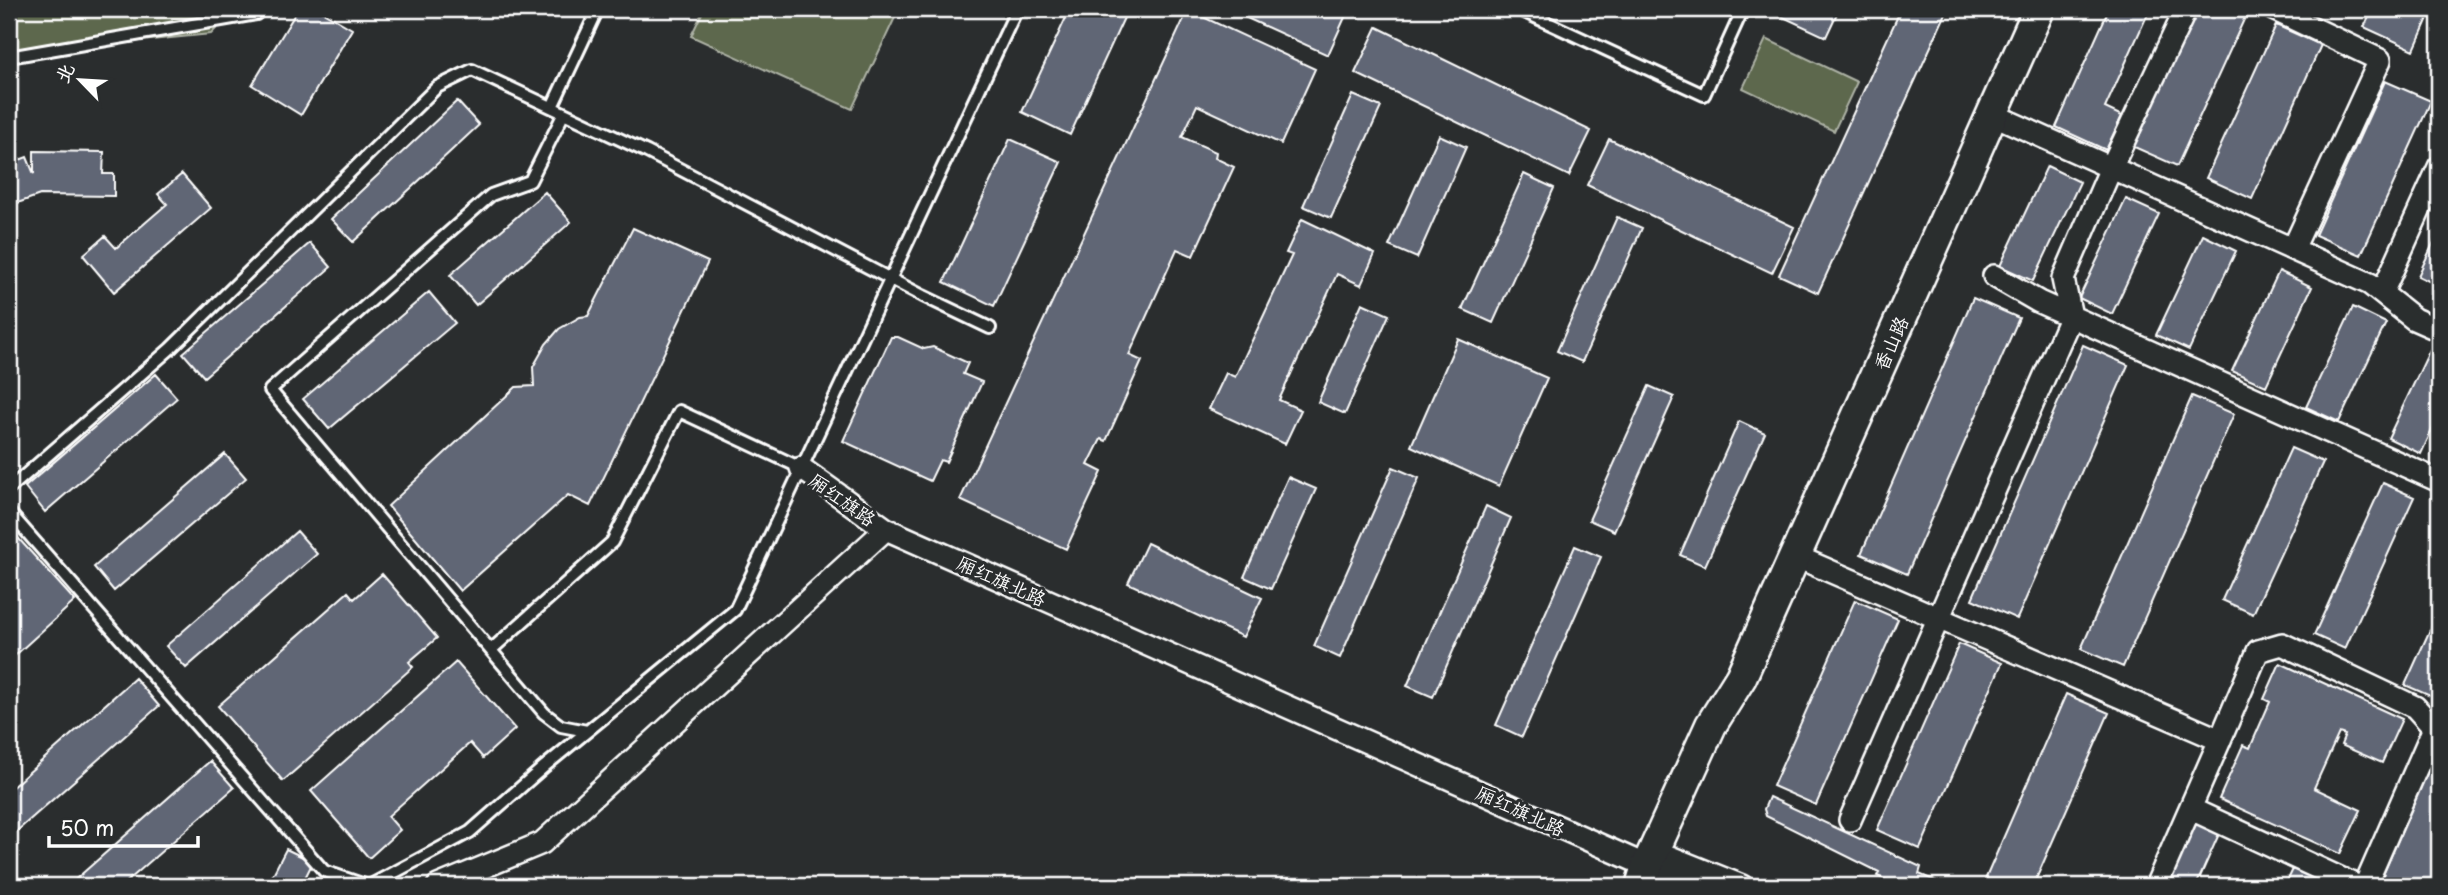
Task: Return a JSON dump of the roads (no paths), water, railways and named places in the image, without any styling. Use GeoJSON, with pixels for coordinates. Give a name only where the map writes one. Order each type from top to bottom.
{"type":"FeatureCollection","features":[{"type":"Feature","properties":{"kind":"street","name":"香山路"},"geometry":{"type":"LineString","coordinates":[[1661,876],[1727,731],[1741,677],[2039,9]]}},
{"type":"Feature","properties":{"kind":"street"},"geometry":{"type":"LineString","coordinates":[[1850,820],[2071,316],[2063,279],[2111,168],[2186,9]]}},
{"type":"Feature","properties":{"kind":"street"},"geometry":{"type":"LineString","coordinates":[[2273,9],[2380,60],[2293,249]]}},
{"type":"Feature","properties":{"kind":"street"},"geometry":{"type":"LineString","coordinates":[[1992,114],[2370,284],[2414,318],[2439,330]]}},
{"type":"Feature","properties":{"kind":"street"},"geometry":{"type":"LineString","coordinates":[[2382,293],[2439,167]]}},
{"type":"Feature","properties":{"kind":"street"},"geometry":{"type":"LineString","coordinates":[[1994,276],[2039,302],[2439,481]]}},
{"type":"Feature","properties":{"kind":"street","name":"厢红旗路"},"geometry":{"type":"LineString","coordinates":[[800,468],[886,529]]}},
{"type":"Feature","properties":{"kind":"street"},"geometry":{"type":"LineString","coordinates":[[438,886],[542,843],[886,529]]}},
{"type":"Feature","properties":{"kind":"street","name":"厢红旗北路"},"geometry":{"type":"LineString","coordinates":[[886,529],[1661,876]]}},
{"type":"Feature","properties":{"kind":"street"},"geometry":{"type":"LineString","coordinates":[[1795,556],[2220,740]]}},
{"type":"Feature","properties":{"kind":"street"},"geometry":{"type":"LineString","coordinates":[[2156,886],[2258,651],[2282,644],[2415,707],[2434,728],[2365,886]]}},
{"type":"Feature","properties":{"kind":"street"},"geometry":{"type":"LineString","coordinates":[[2191,809],[2357,886]]}},
{"type":"Feature","properties":{"kind":"street"},"geometry":{"type":"LineString","coordinates":[[1661,876],[1742,886]]}},
{"type":"Feature","properties":{"kind":"lane"},"geometry":{"type":"LineString","coordinates":[[9,57],[257,13],[261,9]]}},
{"type":"Feature","properties":{"kind":"lane"},"geometry":{"type":"LineString","coordinates":[[552,107],[598,9]]}},
{"type":"Feature","properties":{"kind":"lane"},"geometry":{"type":"LineString","coordinates":[[9,512],[324,871],[368,886],[470,832],[587,731],[735,610],[1017,9]]}},
{"type":"Feature","properties":{"kind":"lane"},"geometry":{"type":"LineString","coordinates":[[1518,9],[1704,95],[1743,9]]}},
{"type":"Feature","properties":{"kind":"lane"},"geometry":{"type":"LineString","coordinates":[[9,489],[170,349],[437,87],[472,70],[647,152],[990,328]]}},
{"type":"Feature","properties":{"kind":"lane"},"geometry":{"type":"LineString","coordinates":[[564,113],[530,181],[491,195],[270,390],[544,713],[561,726],[587,731]]}},
{"type":"Feature","properties":{"kind":"lane"},"geometry":{"type":"LineString","coordinates":[[491,650],[612,542],[679,411],[800,468]]}}]}
